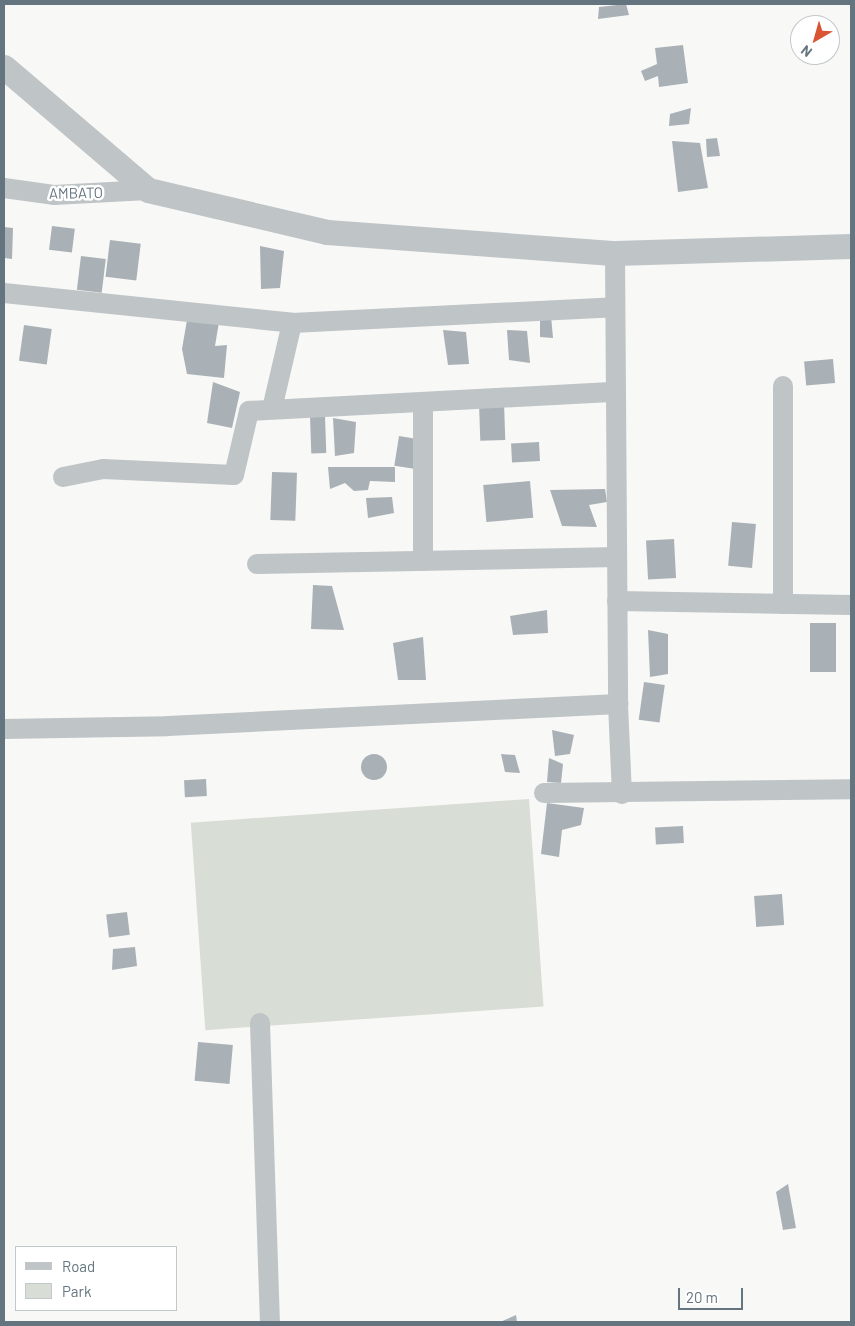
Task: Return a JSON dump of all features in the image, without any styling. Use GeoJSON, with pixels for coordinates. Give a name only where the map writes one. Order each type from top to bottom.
{"type":"FeatureCollection","features":[{"type":"Feature","properties":{"kind":"street"},"geometry":{"type":"LineString","coordinates":[[4,67],[148,190],[327,232],[615,253],[851,246]]}},
{"type":"Feature","properties":{"kind":"street","name":"AMBATO"},"geometry":{"type":"LineString","coordinates":[[4,188],[54,195],[148,190]]}},
{"type":"Feature","properties":{"kind":"street"},"geometry":{"type":"LineString","coordinates":[[615,253],[618,704],[622,794]]}},
{"type":"Feature","properties":{"kind":"street"},"geometry":{"type":"LineString","coordinates":[[4,293],[292,323],[615,307]]}},
{"type":"Feature","properties":{"kind":"street"},"geometry":{"type":"LineString","coordinates":[[272,409],[292,323]]}},
{"type":"Feature","properties":{"kind":"street"},"geometry":{"type":"LineString","coordinates":[[783,386],[784,604]]}},
{"type":"Feature","properties":{"kind":"street"},"geometry":{"type":"LineString","coordinates":[[63,477],[103,469],[234,475],[250,411],[616,392]]}},
{"type":"Feature","properties":{"kind":"street"},"geometry":{"type":"LineString","coordinates":[[423,402],[423,560]]}},
{"type":"Feature","properties":{"kind":"street"},"geometry":{"type":"LineString","coordinates":[[257,564],[617,557]]}},
{"type":"Feature","properties":{"kind":"street"},"geometry":{"type":"LineString","coordinates":[[617,601],[851,605]]}},
{"type":"Feature","properties":{"kind":"street"},"geometry":{"type":"LineString","coordinates":[[4,729],[168,726],[618,704]]}},
{"type":"Feature","properties":{"kind":"street"},"geometry":{"type":"LineString","coordinates":[[544,793],[622,794],[851,789]]}},
{"type":"Feature","properties":{"kind":"street"},"geometry":{"type":"LineString","coordinates":[[260,1023],[270,1322]]}},
{"type":"Feature","properties":{"kind":"green space"},"geometry":{"type":"Polygon","coordinates":[[[529,799],[544,1006],[205,1030],[191,823],[529,799]]]}},
{"type":"Feature","properties":{"kind":"building"},"geometry":{"type":"Polygon","coordinates":[[[626,4],[629,15],[598,19],[599,7],[626,4]]]}},
{"type":"Feature","properties":{"kind":"building"},"geometry":{"type":"Polygon","coordinates":[[[683,45],[688,83],[659,87],[658,76],[645,81],[641,71],[657,64],[655,48],[683,45]]]}},
{"type":"Feature","properties":{"kind":"building"},"geometry":{"type":"Polygon","coordinates":[[[691,108],[689,124],[669,126],[670,114],[691,108]]]}},
{"type":"Feature","properties":{"kind":"building"},"geometry":{"type":"Polygon","coordinates":[[[717,138],[720,156],[707,157],[706,139],[717,138]]]}},
{"type":"Feature","properties":{"kind":"building"},"geometry":{"type":"Polygon","coordinates":[[[672,141],[700,143],[708,188],[678,192],[672,141]]]}},
{"type":"Feature","properties":{"kind":"building"},"geometry":{"type":"Polygon","coordinates":[[[52,226],[75,229],[72,253],[49,250],[52,226]]]}},
{"type":"Feature","properties":{"kind":"building"},"geometry":{"type":"Polygon","coordinates":[[[4,227],[13,228],[12,259],[4,258],[4,227]]]}},
{"type":"Feature","properties":{"kind":"building"},"geometry":{"type":"Polygon","coordinates":[[[110,240],[141,244],[136,281],[105,277],[110,240]]]}},
{"type":"Feature","properties":{"kind":"building"},"geometry":{"type":"Polygon","coordinates":[[[260,246],[284,251],[280,288],[261,289],[260,246]]]}},
{"type":"Feature","properties":{"kind":"building"},"geometry":{"type":"Polygon","coordinates":[[[81,256],[106,259],[102,293],[77,290],[81,256]]]}},
{"type":"Feature","properties":{"kind":"building"},"geometry":{"type":"Polygon","coordinates":[[[540,314],[551,316],[553,338],[540,337],[540,314]]]}},
{"type":"Feature","properties":{"kind":"building"},"geometry":{"type":"Polygon","coordinates":[[[187,320],[219,322],[215,346],[227,345],[224,378],[187,374],[182,349],[187,320]]]}},
{"type":"Feature","properties":{"kind":"building"},"geometry":{"type":"Polygon","coordinates":[[[24,325],[52,329],[47,365],[19,361],[24,325]]]}},
{"type":"Feature","properties":{"kind":"building"},"geometry":{"type":"Polygon","coordinates":[[[443,330],[466,332],[469,364],[448,365],[443,330]]]}},
{"type":"Feature","properties":{"kind":"building"},"geometry":{"type":"Polygon","coordinates":[[[507,330],[527,331],[530,363],[509,360],[507,330]]]}},
{"type":"Feature","properties":{"kind":"building"},"geometry":{"type":"Polygon","coordinates":[[[833,359],[835,383],[806,385],[804,362],[833,359]]]}},
{"type":"Feature","properties":{"kind":"building"},"geometry":{"type":"Polygon","coordinates":[[[213,382],[240,392],[232,428],[207,423],[213,382]]]}},
{"type":"Feature","properties":{"kind":"building"},"geometry":{"type":"Polygon","coordinates":[[[504,403],[505,440],[480,441],[479,404],[504,403]]]}},
{"type":"Feature","properties":{"kind":"building"},"geometry":{"type":"Polygon","coordinates":[[[325,416],[326,453],[311,454],[310,417],[325,416]]]}},
{"type":"Feature","properties":{"kind":"building"},"geometry":{"type":"Polygon","coordinates":[[[333,418],[356,422],[354,453],[335,456],[333,418]]]}},
{"type":"Feature","properties":{"kind":"building"},"geometry":{"type":"Polygon","coordinates":[[[399,436],[419,439],[414,469],[394,466],[399,436]]]}},
{"type":"Feature","properties":{"kind":"building"},"geometry":{"type":"Polygon","coordinates":[[[539,442],[540,461],[512,462],[511,443],[539,442]]]}},
{"type":"Feature","properties":{"kind":"building"},"geometry":{"type":"Polygon","coordinates":[[[328,467],[395,467],[395,482],[370,481],[368,490],[354,491],[345,483],[330,489],[328,467]]]}},
{"type":"Feature","properties":{"kind":"building"},"geometry":{"type":"Polygon","coordinates":[[[272,472],[297,473],[295,521],[270,520],[272,472]]]}},
{"type":"Feature","properties":{"kind":"building"},"geometry":{"type":"Polygon","coordinates":[[[530,481],[533,518],[486,522],[483,485],[530,481]]]}},
{"type":"Feature","properties":{"kind":"building"},"geometry":{"type":"Polygon","coordinates":[[[605,489],[607,502],[589,505],[597,527],[562,526],[550,490],[605,489]]]}},
{"type":"Feature","properties":{"kind":"building"},"geometry":{"type":"Polygon","coordinates":[[[392,497],[394,513],[368,518],[366,498],[392,497]]]}},
{"type":"Feature","properties":{"kind":"building"},"geometry":{"type":"Polygon","coordinates":[[[732,522],[756,524],[752,568],[728,566],[732,522]]]}},
{"type":"Feature","properties":{"kind":"building"},"geometry":{"type":"Polygon","coordinates":[[[674,539],[676,578],[648,579],[646,540],[674,539]]]}},
{"type":"Feature","properties":{"kind":"building"},"geometry":{"type":"Polygon","coordinates":[[[313,585],[332,586],[344,630],[311,629],[313,585]]]}},
{"type":"Feature","properties":{"kind":"building"},"geometry":{"type":"Polygon","coordinates":[[[547,610],[548,633],[513,635],[510,616],[547,610]]]}},
{"type":"Feature","properties":{"kind":"building"},"geometry":{"type":"Polygon","coordinates":[[[810,623],[836,623],[836,672],[810,672],[810,623]]]}},
{"type":"Feature","properties":{"kind":"building"},"geometry":{"type":"Polygon","coordinates":[[[648,630],[668,634],[668,674],[650,677],[648,630]]]}},
{"type":"Feature","properties":{"kind":"building"},"geometry":{"type":"Polygon","coordinates":[[[423,637],[426,680],[398,680],[393,643],[423,637]]]}},
{"type":"Feature","properties":{"kind":"building"},"geometry":{"type":"Polygon","coordinates":[[[644,682],[665,685],[660,723],[639,720],[644,682]]]}},
{"type":"Feature","properties":{"kind":"building"},"geometry":{"type":"Polygon","coordinates":[[[552,730],[574,735],[570,754],[555,756],[552,730]]]}},
{"type":"Feature","properties":{"kind":"building"},"geometry":{"type":"Polygon","coordinates":[[[374,754],[383,758],[387,767],[383,776],[374,780],[365,776],[361,767],[365,758],[374,754]]]}},
{"type":"Feature","properties":{"kind":"building"},"geometry":{"type":"Polygon","coordinates":[[[501,754],[515,755],[520,773],[505,772],[501,754]]]}},
{"type":"Feature","properties":{"kind":"building"},"geometry":{"type":"Polygon","coordinates":[[[549,758],[563,764],[561,783],[547,782],[549,758]]]}},
{"type":"Feature","properties":{"kind":"building"},"geometry":{"type":"Polygon","coordinates":[[[206,779],[207,796],[185,797],[184,780],[206,779]]]}},
{"type":"Feature","properties":{"kind":"building"},"geometry":{"type":"Polygon","coordinates":[[[547,803],[584,808],[581,825],[562,830],[559,857],[541,854],[547,803]]]}},
{"type":"Feature","properties":{"kind":"building"},"geometry":{"type":"Polygon","coordinates":[[[683,826],[684,843],[656,844],[655,827],[683,826]]]}},
{"type":"Feature","properties":{"kind":"building"},"geometry":{"type":"Polygon","coordinates":[[[782,894],[784,925],[756,927],[754,896],[782,894]]]}},
{"type":"Feature","properties":{"kind":"building"},"geometry":{"type":"Polygon","coordinates":[[[127,912],[130,935],[109,937],[106,915],[127,912]]]}},
{"type":"Feature","properties":{"kind":"building"},"geometry":{"type":"Polygon","coordinates":[[[135,947],[137,966],[112,970],[113,949],[135,947]]]}},
{"type":"Feature","properties":{"kind":"building"},"geometry":{"type":"Polygon","coordinates":[[[198,1042],[233,1045],[229,1084],[195,1081],[198,1042]]]}},
{"type":"Feature","properties":{"kind":"building"},"geometry":{"type":"Polygon","coordinates":[[[788,1184],[796,1228],[783,1230],[776,1192],[788,1184]]]}},
{"type":"Feature","properties":{"kind":"building"},"geometry":{"type":"Polygon","coordinates":[[[516,1315],[517,1322],[500,1322],[516,1315]]]}}]}
